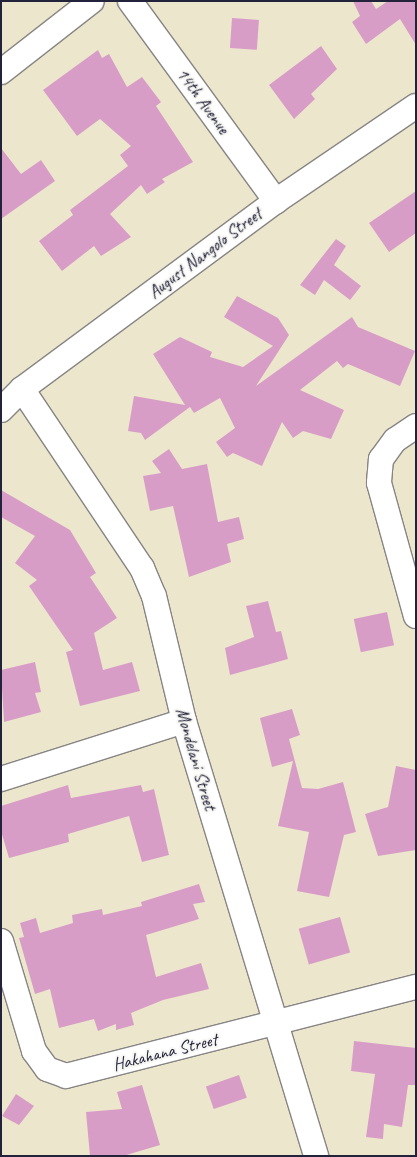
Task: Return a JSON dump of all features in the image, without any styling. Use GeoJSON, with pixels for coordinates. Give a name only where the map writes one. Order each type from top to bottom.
{"type":"FeatureCollection","features":[{"type":"Feature","properties":{"kind":"street"},"geometry":{"type":"LineString","coordinates":[[1,72],[92,1]]}},
{"type":"Feature","properties":{"kind":"street","name":"14th Avenue"},"geometry":{"type":"LineString","coordinates":[[130,1],[276,200]]}},
{"type":"Feature","properties":{"kind":"street","name":"August Nangolo Street"},"geometry":{"type":"LineString","coordinates":[[1,410],[22,389],[276,200],[416,106]]}},
{"type":"Feature","properties":{"kind":"street","name":"Mondelani Street"},"geometry":{"type":"LineString","coordinates":[[22,389],[142,568],[154,596],[184,721],[316,1156]]}},
{"type":"Feature","properties":{"kind":"street"},"geometry":{"type":"LineString","coordinates":[[416,426],[395,440],[381,460],[379,483],[416,616]]}},
{"type":"Feature","properties":{"kind":"street"},"geometry":{"type":"LineString","coordinates":[[1,779],[184,721]]}},
{"type":"Feature","properties":{"kind":"street","name":"Hakahana Street"},"geometry":{"type":"LineString","coordinates":[[1,941],[34,1051],[47,1069],[66,1076],[275,1025],[416,987]]}},
{"type":"Feature","properties":{"kind":"building"},"geometry":{"type":"Polygon","coordinates":[[[353,1],[371,1],[376,9],[388,1],[416,1],[416,45],[400,19],[366,44],[352,22],[360,16],[353,1]]]}},
{"type":"Feature","properties":{"kind":"building"},"geometry":{"type":"Polygon","coordinates":[[[232,18],[259,20],[257,50],[230,48],[232,18]]]}},
{"type":"Feature","properties":{"kind":"building"},"geometry":{"type":"Polygon","coordinates":[[[321,46],[337,69],[311,94],[315,99],[294,119],[269,85],[321,46]]]}},
{"type":"Feature","properties":{"kind":"building"},"geometry":{"type":"Polygon","coordinates":[[[98,50],[102,58],[109,54],[127,87],[142,77],[161,102],[156,106],[193,162],[162,179],[165,182],[147,194],[141,185],[110,214],[131,237],[101,256],[94,246],[62,271],[39,241],[73,215],[70,210],[128,166],[120,155],[131,146],[100,119],[77,136],[43,90],[98,50]]]}},
{"type":"Feature","properties":{"kind":"building"},"geometry":{"type":"Polygon","coordinates":[[[1,148],[21,174],[41,160],[55,181],[1,219],[1,148]]]}},
{"type":"Feature","properties":{"kind":"building"},"geometry":{"type":"Polygon","coordinates":[[[416,191],[416,233],[389,252],[369,223],[416,191]]]}},
{"type":"Feature","properties":{"kind":"building"},"geometry":{"type":"Polygon","coordinates":[[[336,239],[346,246],[334,265],[361,286],[350,300],[324,280],[315,295],[300,285],[336,239]]]}},
{"type":"Feature","properties":{"kind":"building"},"geometry":{"type":"Polygon","coordinates":[[[237,296],[278,318],[289,335],[256,386],[352,317],[358,327],[415,351],[400,386],[348,364],[343,368],[337,361],[300,390],[344,410],[331,439],[303,431],[293,438],[282,422],[262,466],[233,453],[227,457],[216,442],[235,428],[220,398],[194,413],[190,407],[145,440],[141,433],[128,431],[134,396],[185,405],[153,354],[180,337],[212,352],[210,357],[243,367],[273,346],[224,317],[237,296]]]}},
{"type":"Feature","properties":{"kind":"building"},"geometry":{"type":"Polygon","coordinates":[[[169,449],[182,469],[207,464],[218,522],[239,517],[244,539],[227,544],[231,562],[189,577],[173,506],[150,511],[143,476],[161,473],[152,461],[169,449]]]}},
{"type":"Feature","properties":{"kind":"building"},"geometry":{"type":"Polygon","coordinates":[[[1,490],[70,530],[96,573],[90,577],[117,618],[94,633],[103,670],[132,662],[140,691],[80,706],[66,652],[73,650],[29,586],[37,580],[15,563],[35,536],[1,517],[1,490]]]}},
{"type":"Feature","properties":{"kind":"building"},"geometry":{"type":"Polygon","coordinates":[[[268,601],[276,632],[281,631],[288,659],[230,675],[225,648],[254,637],[246,606],[268,601]]]}},
{"type":"Feature","properties":{"kind":"building"},"geometry":{"type":"Polygon","coordinates":[[[387,612],[394,645],[361,652],[354,619],[387,612]]]}},
{"type":"Feature","properties":{"kind":"building"},"geometry":{"type":"Polygon","coordinates":[[[35,662],[41,692],[35,693],[41,712],[4,722],[1,670],[35,662]]]}},
{"type":"Feature","properties":{"kind":"building"},"geometry":{"type":"Polygon","coordinates":[[[292,709],[300,735],[289,739],[302,788],[318,789],[343,782],[356,832],[344,835],[329,897],[297,891],[309,832],[278,826],[293,761],[272,767],[260,718],[292,709]]]}},
{"type":"Feature","properties":{"kind":"building"},"geometry":{"type":"Polygon","coordinates":[[[396,766],[416,770],[416,850],[378,856],[365,814],[388,807],[396,766]]]}},
{"type":"Feature","properties":{"kind":"building"},"geometry":{"type":"Polygon","coordinates":[[[68,785],[71,798],[141,785],[143,792],[154,789],[169,855],[142,862],[129,816],[68,834],[69,842],[9,858],[1,831],[1,806],[68,785]]]}},
{"type":"Feature","properties":{"kind":"building"},"geometry":{"type":"Polygon","coordinates":[[[199,884],[205,902],[193,904],[199,919],[146,935],[156,977],[201,963],[209,989],[163,1000],[131,1013],[134,1025],[116,1030],[116,1024],[98,1031],[94,1019],[59,1028],[50,989],[35,994],[19,938],[24,937],[20,923],[36,918],[40,933],[73,923],[72,915],[102,909],[103,915],[142,906],[141,902],[199,884]]]}},
{"type":"Feature","properties":{"kind":"building"},"geometry":{"type":"Polygon","coordinates":[[[340,917],[350,953],[309,964],[299,929],[340,917]]]}},
{"type":"Feature","properties":{"kind":"building"},"geometry":{"type":"Polygon","coordinates":[[[354,1041],[416,1048],[416,1085],[408,1085],[402,1127],[384,1124],[383,1139],[366,1137],[375,1074],[351,1071],[354,1041]]]}},
{"type":"Feature","properties":{"kind":"building"},"geometry":{"type":"Polygon","coordinates":[[[239,1075],[247,1098],[214,1109],[206,1086],[239,1075]]]}},
{"type":"Feature","properties":{"kind":"building"},"geometry":{"type":"Polygon","coordinates":[[[142,1085],[160,1145],[123,1156],[90,1156],[86,1112],[122,1109],[117,1092],[142,1085]]]}},
{"type":"Feature","properties":{"kind":"building"},"geometry":{"type":"Polygon","coordinates":[[[16,1094],[34,1106],[19,1125],[2,1116],[16,1094]]]}}]}
